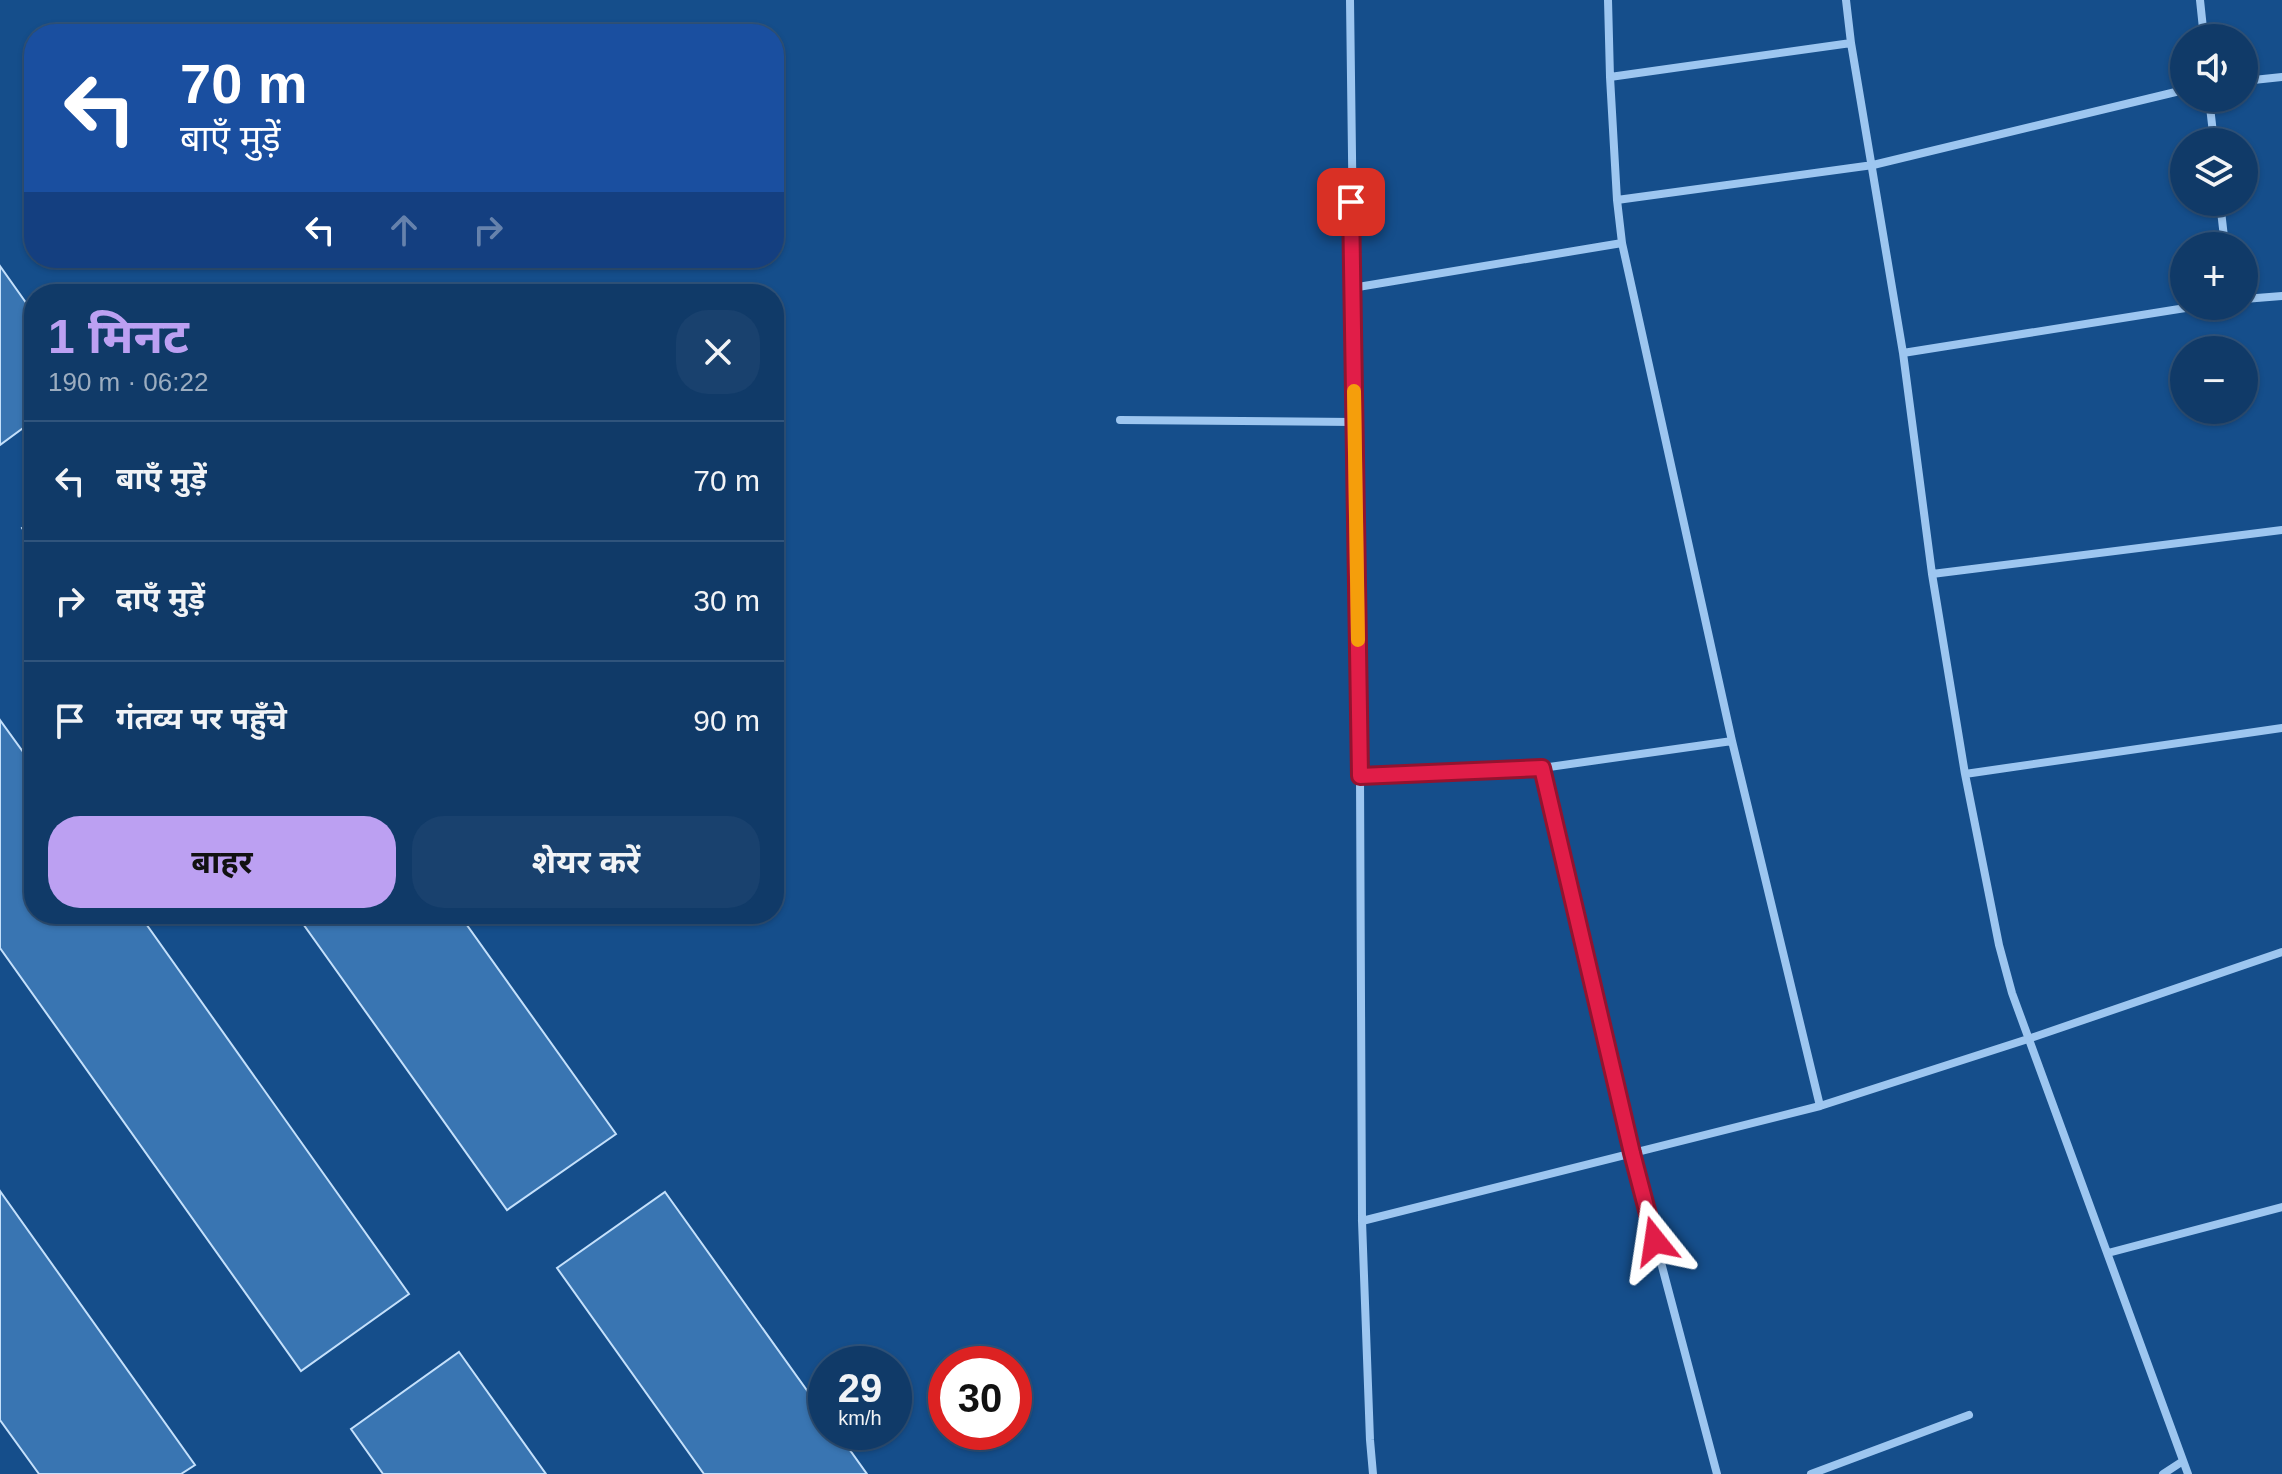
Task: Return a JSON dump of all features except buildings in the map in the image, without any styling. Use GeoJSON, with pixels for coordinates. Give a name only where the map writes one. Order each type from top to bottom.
{"type":"FeatureCollection","features":[{"type":"Feature","properties":{"kind":"street"},"geometry":{"type":"LineString","coordinates":[[1350,0],[1362,1221],[1373,1474]]}},
{"type":"Feature","properties":{"kind":"street"},"geometry":{"type":"LineString","coordinates":[[1608,0],[1617,200],[1622,243],[1732,741],[1820,1106]]}},
{"type":"Feature","properties":{"kind":"street"},"geometry":{"type":"LineString","coordinates":[[1846,0],[1903,353],[1932,574],[1965,774],[1999,945],[2028,1039],[2188,1474]]}},
{"type":"Feature","properties":{"kind":"street"},"geometry":{"type":"LineString","coordinates":[[2200,0],[2203,24]]}},
{"type":"Feature","properties":{"kind":"street"},"geometry":{"type":"LineString","coordinates":[[1610,77],[1851,43]]}},
{"type":"Feature","properties":{"kind":"street"},"geometry":{"type":"LineString","coordinates":[[2258,80],[2282,77]]}},
{"type":"Feature","properties":{"kind":"street"},"geometry":{"type":"LineString","coordinates":[[1617,200],[1873,165],[2170,93]]}},
{"type":"Feature","properties":{"kind":"street"},"geometry":{"type":"LineString","coordinates":[[1352,288],[1622,243]]}},
{"type":"Feature","properties":{"kind":"street"},"geometry":{"type":"LineString","coordinates":[[2258,298],[2282,296]]}},
{"type":"Feature","properties":{"kind":"street"},"geometry":{"type":"LineString","coordinates":[[1903,353],[2170,310]]}},
{"type":"Feature","properties":{"kind":"street"},"geometry":{"type":"LineString","coordinates":[[1120,420],[1354,422]]}},
{"type":"Feature","properties":{"kind":"street"},"geometry":{"type":"LineString","coordinates":[[1932,574],[2282,530]]}},
{"type":"Feature","properties":{"kind":"street"},"geometry":{"type":"LineString","coordinates":[[1965,774],[2282,728]]}},
{"type":"Feature","properties":{"kind":"street"},"geometry":{"type":"LineString","coordinates":[[1360,776],[1542,768],[1732,741]]}},
{"type":"Feature","properties":{"kind":"street"},"geometry":{"type":"LineString","coordinates":[[1542,768],[1632,1153],[1717,1474]]}},
{"type":"Feature","properties":{"kind":"street"},"geometry":{"type":"LineString","coordinates":[[1362,1221],[1820,1106],[2282,952]]}},
{"type":"Feature","properties":{"kind":"street"},"geometry":{"type":"LineString","coordinates":[[2108,1253],[2282,1207]]}},
{"type":"Feature","properties":{"kind":"street"},"geometry":{"type":"LineString","coordinates":[[1811,1474],[1969,1415]]}},
{"type":"Feature","properties":{"kind":"street"},"geometry":{"type":"LineString","coordinates":[[2163,1474],[2183,1461]]}},
{"type":"Feature","properties":{"kind":"slow traffic"},"geometry":{"type":"LineString","coordinates":[[1354,391],[1358,640]]}},
{"type":"Feature","properties":{"kind":"route"},"geometry":{"type":"LineString","coordinates":[[1351,202],[1360,776],[1542,768],[1655,1241]]}}]}
